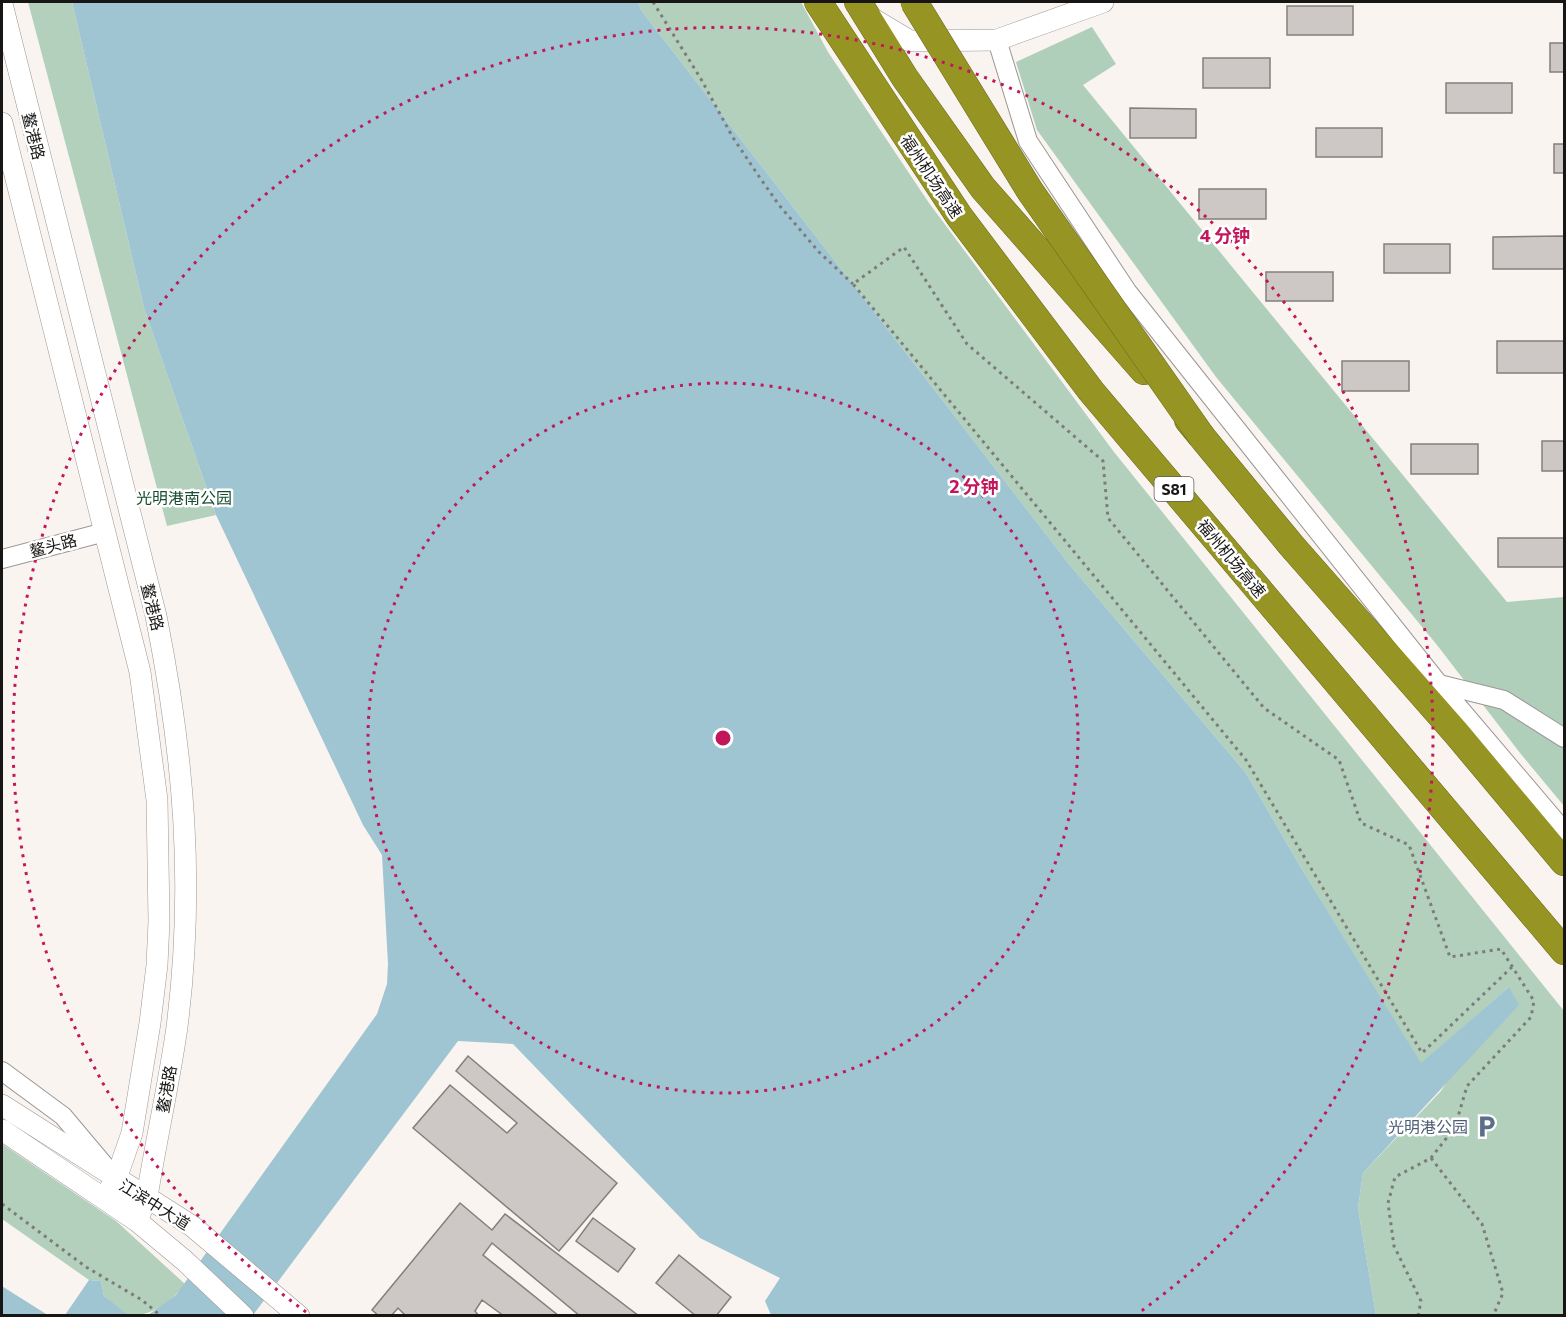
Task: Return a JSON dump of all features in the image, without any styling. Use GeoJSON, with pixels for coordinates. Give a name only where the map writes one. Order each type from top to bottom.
{"type":"FeatureCollection","features":[{"type":"Feature","properties":{"kind":"highway","name":"福州机场高速"},"geometry":{"type":"LineString","coordinates":[[818,2],[959,216],[1092,391],[1564,951]]}},
{"type":"Feature","properties":{"kind":"highway","name":"福州机场高速"},"geometry":{"type":"LineString","coordinates":[[860,2],[904,78],[983,188],[1202,437],[1291,545],[1457,734],[1564,862]]}},
{"type":"Feature","properties":{"kind":"highway"},"geometry":{"type":"LineString","coordinates":[[914,2],[1030,191],[1202,437]]}},
{"type":"Feature","properties":{"kind":"main road"},"geometry":{"type":"LineString","coordinates":[[860,2],[868,16],[910,41],[997,40],[1102,2]]}},
{"type":"Feature","properties":{"kind":"main road","name":"鳌港路"},"geometry":{"type":"LineString","coordinates":[[2,4],[156,616],[173,708],[180,765],[187,874],[182,972],[169,1077],[147,1197],[137,1221]]}},
{"type":"Feature","properties":{"kind":"main road","name":"鳌港路"},"geometry":{"type":"LineString","coordinates":[[2,123],[38,274],[140,672],[157,800],[159,852],[157,964],[150,1023],[132,1133],[116,1179],[104,1198]]}},
{"type":"Feature","properties":{"kind":"main road","name":"江滨中大道"},"geometry":{"type":"LineString","coordinates":[[2,1105],[192,1226],[299,1316]]}},
{"type":"Feature","properties":{"kind":"main road","name":"江滨中大道"},"geometry":{"type":"LineString","coordinates":[[2,1130],[137,1221],[243,1316]]}},
{"type":"Feature","properties":{"kind":"street"},"geometry":{"type":"LineString","coordinates":[[997,40],[1028,141],[1127,291],[1440,684],[1564,831]]}},
{"type":"Feature","properties":{"kind":"street","name":"鳌头路"},"geometry":{"type":"LineString","coordinates":[[2,559],[105,532]]}},
{"type":"Feature","properties":{"kind":"street"},"geometry":{"type":"LineString","coordinates":[[1440,684],[1504,700],[1564,738]]}},
{"type":"Feature","properties":{"kind":"street"},"geometry":{"type":"LineString","coordinates":[[2,1071],[63,1116],[116,1179],[137,1221]]}},
{"type":"Feature","properties":{"kind":"path"},"geometry":{"type":"LineString","coordinates":[[653,2],[701,79],[732,136],[780,205],[819,252],[853,284],[1246,759],[1422,1053],[1512,968]]}},
{"type":"Feature","properties":{"kind":"path"},"geometry":{"type":"LineString","coordinates":[[853,284],[904,247],[967,344],[1103,461],[1108,518],[1264,708],[1339,760],[1361,823],[1409,845],[1450,957],[1501,949],[1534,1001],[1531,1017],[1467,1086],[1455,1127],[1431,1158],[1395,1177],[1388,1203],[1394,1246],[1421,1301],[1418,1316]]}},
{"type":"Feature","properties":{"kind":"path"},"geometry":{"type":"LineString","coordinates":[[1431,1158],[1482,1224],[1503,1293],[1493,1316]]}},
{"type":"Feature","properties":{"kind":"path"},"geometry":{"type":"LineString","coordinates":[[2,1204],[86,1267],[142,1300],[161,1316]]}},
{"type":"Feature","properties":{"kind":"green space","name":"光明港南公园"},"geometry":{"type":"Polygon","coordinates":[[[28,2],[72,2],[144,308],[216,515],[167,526],[28,2]]]}},
{"type":"Feature","properties":{"kind":"green space"},"geometry":{"type":"Polygon","coordinates":[[[638,2],[801,2],[828,52],[929,203],[1114,452],[1564,1011],[1564,1315],[1376,1315],[1358,1208],[1363,1173],[1441,1091],[1509,987],[1421,1064],[1246,773],[1069,564],[641,10],[638,2]]]}},
{"type":"Feature","properties":{"kind":"green space"},"geometry":{"type":"Polygon","coordinates":[[[1092,27],[1116,64],[1083,85],[1507,602],[1564,597],[1564,806],[1437,645],[1216,377],[1037,130],[1016,62],[1092,27]]]}},
{"type":"Feature","properties":{"kind":"green space"},"geometry":{"type":"Polygon","coordinates":[[[2,1144],[116,1221],[185,1284],[174,1296],[154,1310],[130,1315],[120,1310],[104,1296],[101,1281],[89,1280],[2,1219],[2,1144]]]}},
{"type":"Feature","properties":{"kind":"water"},"geometry":{"type":"Polygon","coordinates":[[[72,2],[638,2],[641,10],[1069,564],[1246,773],[1300,866],[1421,1063],[1509,987],[1519,1005],[1363,1173],[1358,1208],[1376,1315],[771,1315],[765,1301],[780,1278],[700,1238],[513,1044],[458,1041],[253,1315],[148,1315],[176,1295],[377,1014],[387,984],[388,964],[382,855],[363,825],[216,515],[144,308],[72,2]]]}},
{"type":"Feature","properties":{"kind":"water"},"geometry":{"type":"Polygon","coordinates":[[[89,1280],[101,1281],[104,1296],[128,1315],[65,1315],[89,1280]]]}},
{"type":"Feature","properties":{"kind":"water"},"geometry":{"type":"Polygon","coordinates":[[[2,1286],[48,1315],[2,1315],[2,1286]]]}},
{"type":"Feature","properties":{"kind":"pier"},"geometry":{"type":"Polygon","coordinates":[[[2,1283],[50,1313],[51,1316],[2,1286],[2,1283]]]}},
{"type":"Feature","properties":{"kind":"building"},"geometry":{"type":"Polygon","coordinates":[[[1287,6],[1353,6],[1353,35],[1287,35],[1287,6]]]}},
{"type":"Feature","properties":{"kind":"building"},"geometry":{"type":"Polygon","coordinates":[[[1550,43],[1564,43],[1564,72],[1550,72],[1550,43]]]}},
{"type":"Feature","properties":{"kind":"building"},"geometry":{"type":"Polygon","coordinates":[[[1203,58],[1270,58],[1270,88],[1203,88],[1203,58]]]}},
{"type":"Feature","properties":{"kind":"building"},"geometry":{"type":"Polygon","coordinates":[[[1446,83],[1512,83],[1512,113],[1446,113],[1446,83]]]}},
{"type":"Feature","properties":{"kind":"building"},"geometry":{"type":"Polygon","coordinates":[[[1130,108],[1196,109],[1196,138],[1130,138],[1130,108]]]}},
{"type":"Feature","properties":{"kind":"building"},"geometry":{"type":"Polygon","coordinates":[[[1316,128],[1382,128],[1382,157],[1316,157],[1316,128]]]}},
{"type":"Feature","properties":{"kind":"building"},"geometry":{"type":"Polygon","coordinates":[[[1554,144],[1564,144],[1564,173],[1554,173],[1554,144]]]}},
{"type":"Feature","properties":{"kind":"building"},"geometry":{"type":"Polygon","coordinates":[[[1199,189],[1266,189],[1266,219],[1199,219],[1199,189]]]}},
{"type":"Feature","properties":{"kind":"building"},"geometry":{"type":"Polygon","coordinates":[[[1564,236],[1564,269],[1493,269],[1493,237],[1564,236]]]}},
{"type":"Feature","properties":{"kind":"building"},"geometry":{"type":"Polygon","coordinates":[[[1384,244],[1450,244],[1450,273],[1384,273],[1384,244]]]}},
{"type":"Feature","properties":{"kind":"building"},"geometry":{"type":"Polygon","coordinates":[[[1266,272],[1333,272],[1333,301],[1266,301],[1266,272]]]}},
{"type":"Feature","properties":{"kind":"building"},"geometry":{"type":"Polygon","coordinates":[[[1497,341],[1564,341],[1564,373],[1497,373],[1497,341]]]}},
{"type":"Feature","properties":{"kind":"building"},"geometry":{"type":"Polygon","coordinates":[[[1342,361],[1409,361],[1409,391],[1342,391],[1342,361]]]}},
{"type":"Feature","properties":{"kind":"building"},"geometry":{"type":"Polygon","coordinates":[[[1542,441],[1564,441],[1564,471],[1542,471],[1542,441]]]}},
{"type":"Feature","properties":{"kind":"building"},"geometry":{"type":"Polygon","coordinates":[[[1411,444],[1478,444],[1478,474],[1411,474],[1411,444]]]}},
{"type":"Feature","properties":{"kind":"building"},"geometry":{"type":"Polygon","coordinates":[[[1498,538],[1564,538],[1564,567],[1498,567],[1498,538]]]}},
{"type":"Feature","properties":{"kind":"building"},"geometry":{"type":"Polygon","coordinates":[[[468,1056],[617,1183],[559,1251],[413,1128],[450,1085],[507,1133],[517,1123],[456,1071],[468,1056]]]}},
{"type":"Feature","properties":{"kind":"building"},"geometry":{"type":"Polygon","coordinates":[[[460,1203],[492,1230],[505,1214],[639,1316],[580,1316],[492,1243],[483,1255],[559,1316],[504,1316],[482,1300],[475,1311],[479,1316],[406,1316],[398,1308],[391,1316],[379,1316],[372,1310],[460,1203]]]}},
{"type":"Feature","properties":{"kind":"building"},"geometry":{"type":"Polygon","coordinates":[[[593,1218],[635,1249],[618,1272],[576,1241],[593,1218]]]}},
{"type":"Feature","properties":{"kind":"building"},"geometry":{"type":"Polygon","coordinates":[[[679,1255],[731,1297],[716,1316],[696,1316],[656,1283],[679,1255]]]}},
{"type":"Feature","properties":{"kind":"place","name":"光明港公园"},"geometry":{"type":"Point","coordinates":[1486,1126]}}]}
